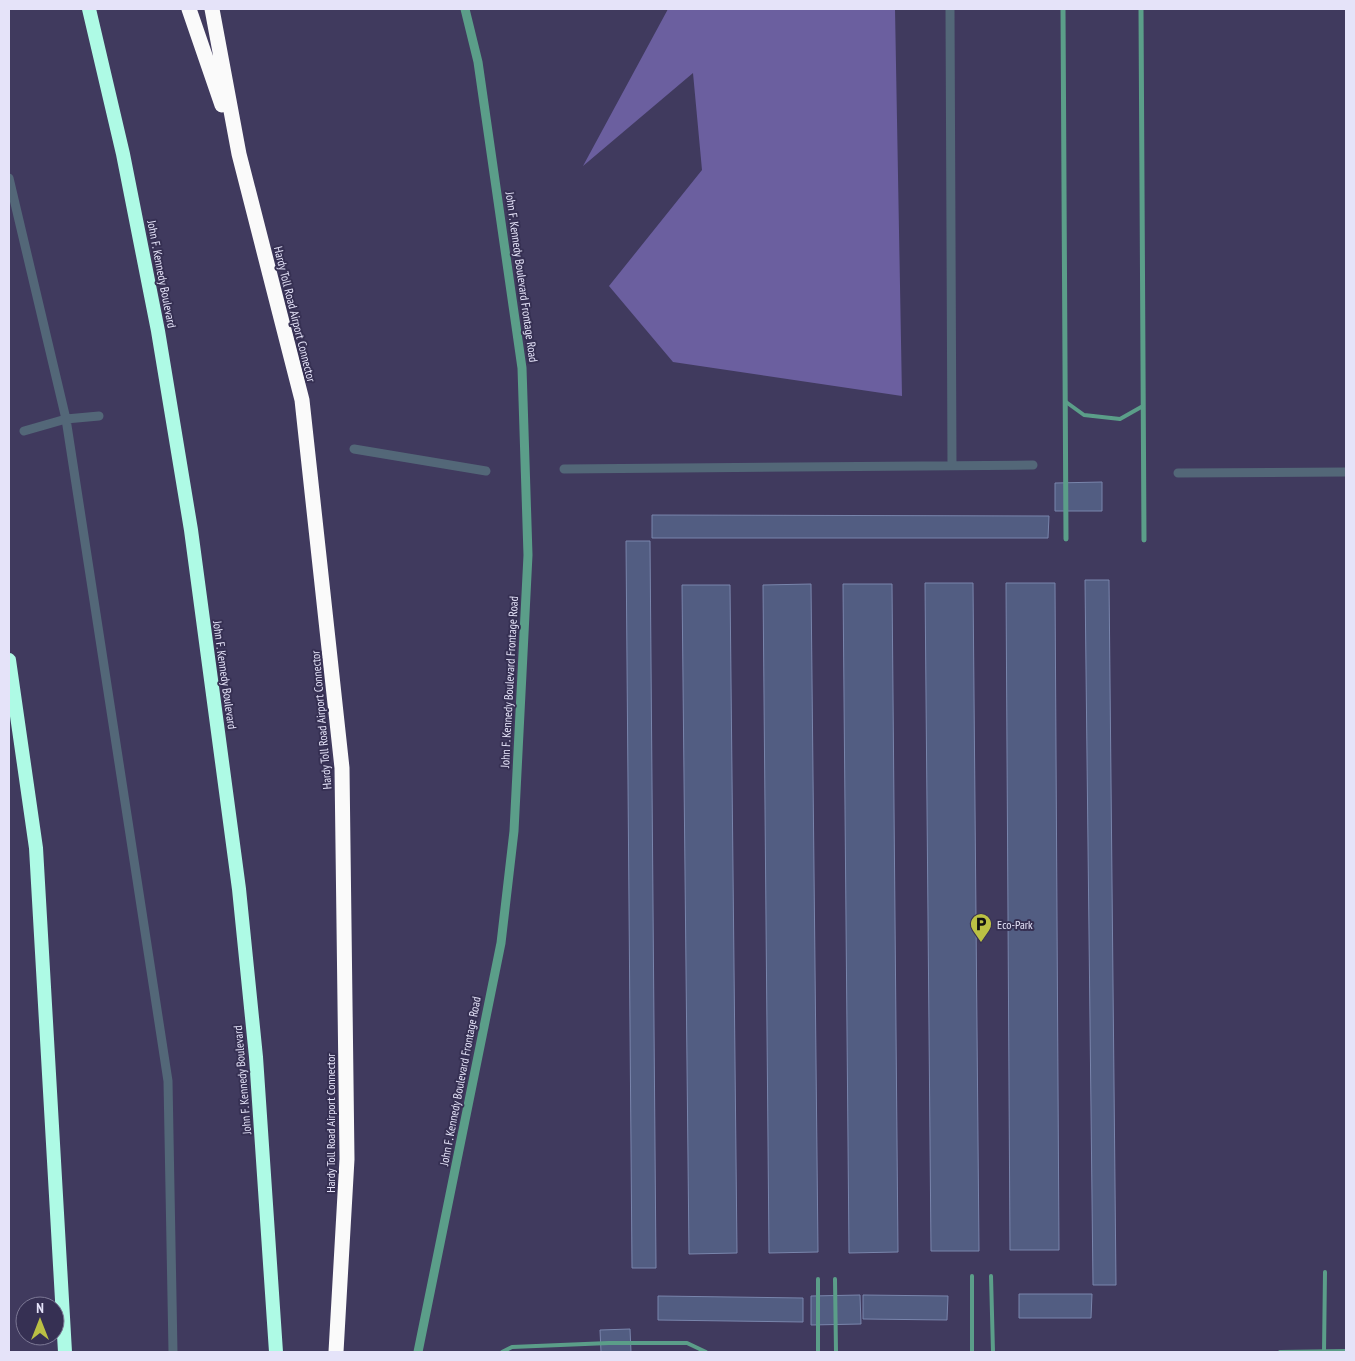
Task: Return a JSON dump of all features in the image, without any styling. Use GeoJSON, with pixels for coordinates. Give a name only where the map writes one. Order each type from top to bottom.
{"type":"FeatureCollection","features":[{"type":"Feature","properties":{"kind":"highway","name":"John F. Kennedy Boulevard"},"geometry":{"type":"LineString","coordinates":[[89,9],[123,154],[155,312],[191,530],[239,889],[255,1047],[276,1352]]}},
{"type":"Feature","properties":{"kind":"highway"},"geometry":{"type":"LineString","coordinates":[[189,9],[239,154]]}},
{"type":"Feature","properties":{"kind":"highway"},"geometry":{"type":"LineString","coordinates":[[212,9],[239,154]]}},
{"type":"Feature","properties":{"kind":"highway","name":"Hardy Toll Road Airport Connector"},"geometry":{"type":"LineString","coordinates":[[239,154],[302,400],[341,758],[347,1159],[336,1352]]}},
{"type":"Feature","properties":{"kind":"highway"},"geometry":{"type":"LineString","coordinates":[[9,660],[36,848],[65,1352]]}},
{"type":"Feature","properties":{"kind":"street","name":"John F. Kennedy Boulevard Frontage Road"},"geometry":{"type":"LineString","coordinates":[[418,1352],[501,943],[514,831],[528,556],[522,368],[478,62],[465,9]]}},
{"type":"Feature","properties":{"kind":"street"},"geometry":{"type":"LineString","coordinates":[[1063,9],[1066,539]]}},
{"type":"Feature","properties":{"kind":"street"},"geometry":{"type":"LineString","coordinates":[[1141,9],[1144,540]]}},
{"type":"Feature","properties":{"kind":"lane"},"geometry":{"type":"LineString","coordinates":[[1066,402],[1084,415],[1120,419],[1143,406]]}},
{"type":"Feature","properties":{"kind":"lane"},"geometry":{"type":"LineString","coordinates":[[1324,1352],[1325,1272]]}},
{"type":"Feature","properties":{"kind":"lane"},"geometry":{"type":"LineString","coordinates":[[972,1276],[972,1352]]}},
{"type":"Feature","properties":{"kind":"lane"},"geometry":{"type":"LineString","coordinates":[[991,1276],[993,1352]]}},
{"type":"Feature","properties":{"kind":"lane"},"geometry":{"type":"LineString","coordinates":[[818,1279],[818,1352]]}},
{"type":"Feature","properties":{"kind":"lane"},"geometry":{"type":"LineString","coordinates":[[835,1279],[836,1352]]}},
{"type":"Feature","properties":{"kind":"lane"},"geometry":{"type":"LineString","coordinates":[[502,1352],[512,1347],[608,1343],[687,1343],[706,1352]]}},
{"type":"Feature","properties":{"kind":"lane"},"geometry":{"type":"LineString","coordinates":[[1280,1352],[1346,1351]]}},
{"type":"Feature","properties":{"kind":"shaded area"},"geometry":{"type":"Polygon","coordinates":[[[668,9],[895,9],[902,396],[673,362],[609,286],[702,170],[693,73],[583,166],[668,9]]]}},
{"type":"Feature","properties":{"kind":"building"},"geometry":{"type":"Polygon","coordinates":[[[1102,482],[1102,511],[1055,511],[1055,483],[1102,482]]]}},
{"type":"Feature","properties":{"kind":"building"},"geometry":{"type":"Polygon","coordinates":[[[652,515],[1049,516],[1048,538],[652,538],[652,515]]]}},
{"type":"Feature","properties":{"kind":"building"},"geometry":{"type":"Polygon","coordinates":[[[626,541],[650,541],[656,1268],[632,1268],[626,541]]]}},
{"type":"Feature","properties":{"kind":"building"},"geometry":{"type":"Polygon","coordinates":[[[1085,580],[1109,580],[1116,1285],[1093,1285],[1085,580]]]}},
{"type":"Feature","properties":{"kind":"building"},"geometry":{"type":"Polygon","coordinates":[[[925,583],[973,583],[979,1251],[931,1251],[925,583]]]}},
{"type":"Feature","properties":{"kind":"building"},"geometry":{"type":"Polygon","coordinates":[[[1006,583],[1055,583],[1059,1250],[1010,1250],[1006,583]]]}},
{"type":"Feature","properties":{"kind":"building"},"geometry":{"type":"Polygon","coordinates":[[[811,584],[818,1252],[769,1253],[763,585],[811,584]]]}},
{"type":"Feature","properties":{"kind":"building"},"geometry":{"type":"Polygon","coordinates":[[[843,584],[892,584],[898,1252],[849,1253],[843,584]]]}},
{"type":"Feature","properties":{"kind":"building"},"geometry":{"type":"Polygon","coordinates":[[[682,585],[730,585],[737,1253],[689,1254],[682,585]]]}},
{"type":"Feature","properties":{"kind":"building"},"geometry":{"type":"Polygon","coordinates":[[[1019,1294],[1092,1294],[1091,1318],[1019,1318],[1019,1294]]]}},
{"type":"Feature","properties":{"kind":"building"},"geometry":{"type":"Polygon","coordinates":[[[860,1295],[861,1324],[811,1325],[811,1296],[860,1295]]]}},
{"type":"Feature","properties":{"kind":"building"},"geometry":{"type":"Polygon","coordinates":[[[863,1295],[948,1296],[947,1320],[863,1319],[863,1295]]]}},
{"type":"Feature","properties":{"kind":"building"},"geometry":{"type":"Polygon","coordinates":[[[658,1296],[803,1298],[803,1322],[658,1320],[658,1296]]]}},
{"type":"Feature","properties":{"kind":"building"},"geometry":{"type":"Polygon","coordinates":[[[630,1329],[631,1352],[601,1352],[600,1330],[630,1329]]]}},
{"type":"Feature","properties":{"kind":"waterway"},"geometry":{"type":"LineString","coordinates":[[950,9],[952,466]]}},
{"type":"Feature","properties":{"kind":"waterway"},"geometry":{"type":"LineString","coordinates":[[9,178],[66,419],[168,1081],[173,1352]]}},
{"type":"Feature","properties":{"kind":"waterway"},"geometry":{"type":"LineString","coordinates":[[24,431],[66,419],[99,416]]}},
{"type":"Feature","properties":{"kind":"waterway"},"geometry":{"type":"LineString","coordinates":[[354,449],[486,471]]}},
{"type":"Feature","properties":{"kind":"waterway"},"geometry":{"type":"LineString","coordinates":[[564,469],[1033,465]]}},
{"type":"Feature","properties":{"kind":"waterway"},"geometry":{"type":"LineString","coordinates":[[1178,473],[1346,472]]}},
{"type":"Feature","properties":{"kind":"place","name":"Eco-Park"},"geometry":{"type":"Point","coordinates":[981,943]}}]}
